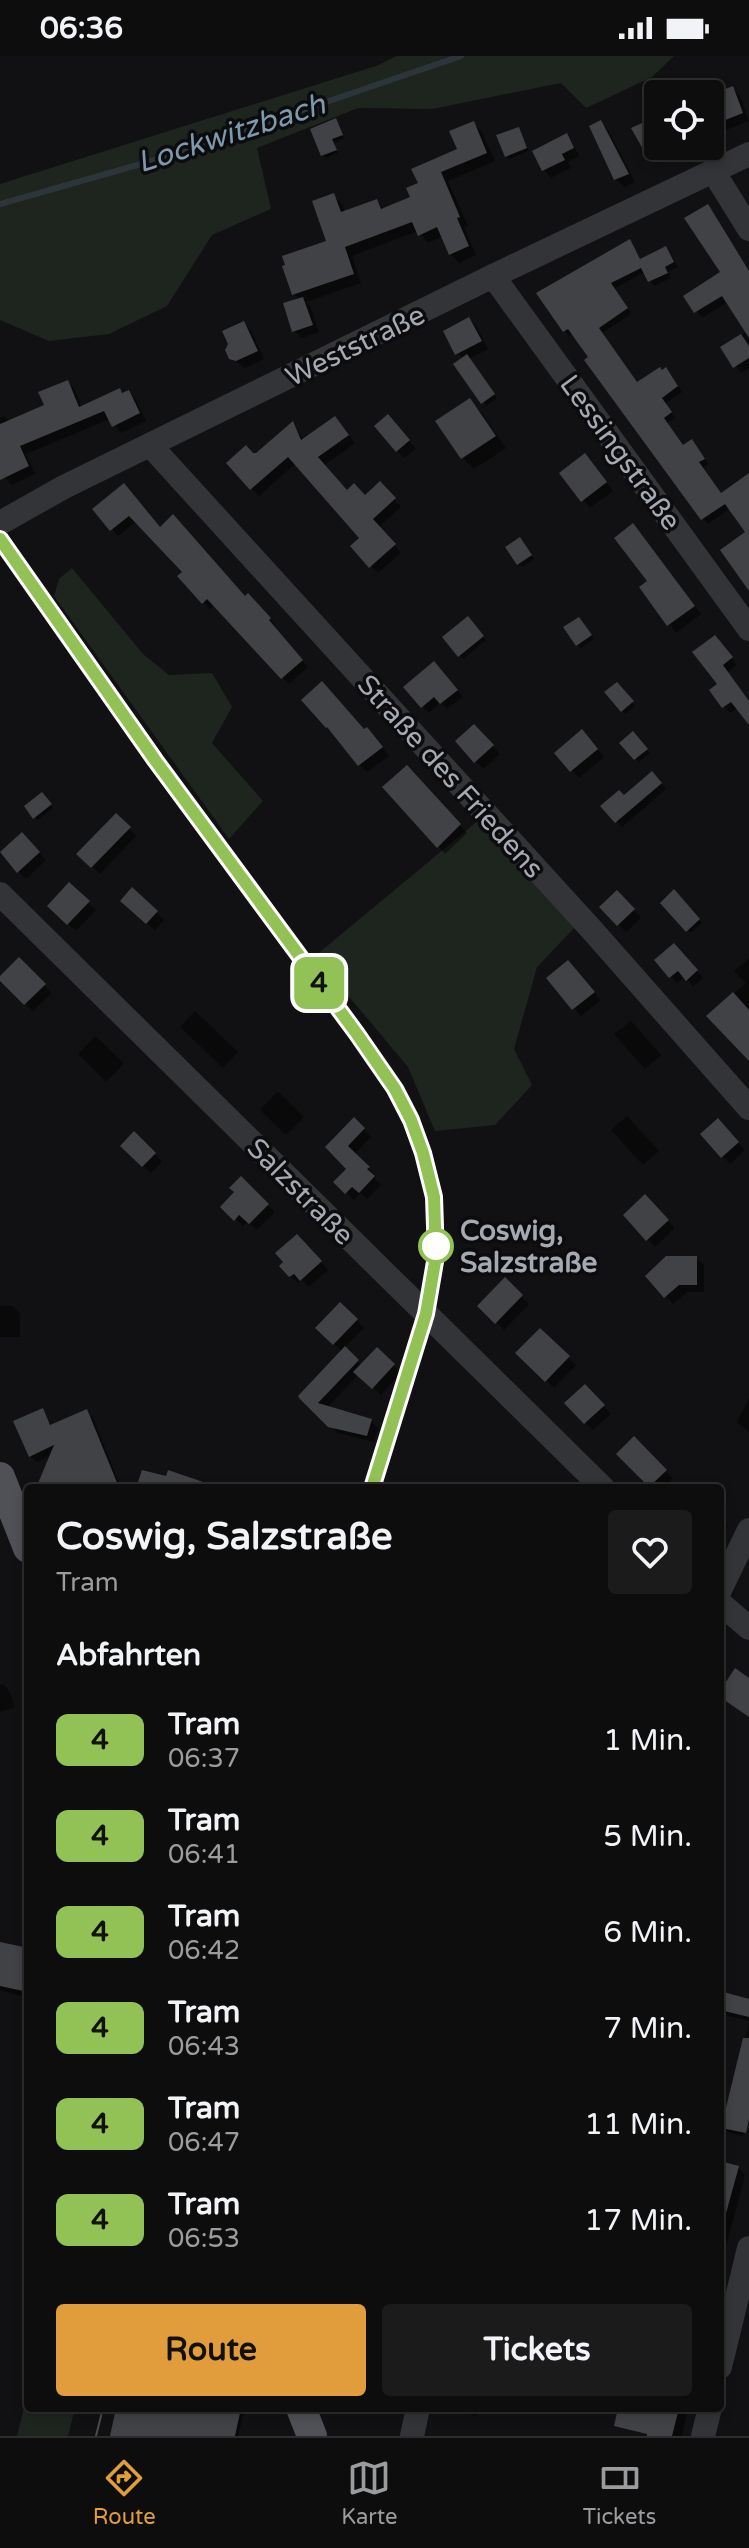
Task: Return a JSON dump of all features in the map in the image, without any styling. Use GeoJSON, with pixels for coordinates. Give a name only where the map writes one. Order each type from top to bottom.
{"type":"FeatureCollection","features":[{"type":"Feature","properties":{"kind":"main road"},"geometry":{"type":"LineString","coordinates":[[0,1477],[24,1538]]}},
{"type":"Feature","properties":{"kind":"main road"},"geometry":{"type":"LineString","coordinates":[[303,2412],[312,2436]]}},
{"type":"Feature","properties":{"kind":"street","name":"Weststraße"},"geometry":{"type":"LineString","coordinates":[[0,523],[64,487],[749,154]]}},
{"type":"Feature","properties":{"kind":"street"},"geometry":{"type":"LineString","coordinates":[[713,171],[749,229]]}},
{"type":"Feature","properties":{"kind":"street","name":"Lessingstraße"},"geometry":{"type":"LineString","coordinates":[[493,276],[747,621]]}},
{"type":"Feature","properties":{"kind":"street","name":"Straße des Friedens"},"geometry":{"type":"LineString","coordinates":[[150,445],[592,930],[749,1108]]}},
{"type":"Feature","properties":{"kind":"street","name":"Salzstraße"},"geometry":{"type":"LineString","coordinates":[[0,894],[599,1484]]}},
{"type":"Feature","properties":{"kind":"street"},"geometry":{"type":"LineString","coordinates":[[724,1582],[749,1530]]}},
{"type":"Feature","properties":{"kind":"street"},"geometry":{"type":"LineString","coordinates":[[724,1606],[749,1628]]}},
{"type":"Feature","properties":{"kind":"street"},"geometry":{"type":"LineString","coordinates":[[724,2334],[729,2292],[749,2248]]}},
{"type":"Feature","properties":{"kind":"street"},"geometry":{"type":"LineString","coordinates":[[412,2436],[417,2412]]}},
{"type":"Feature","properties":{"kind":"street"},"geometry":{"type":"LineString","coordinates":[[703,2436],[709,2412]]}},
{"type":"Feature","properties":{"kind":"shaded area"},"geometry":{"type":"Polygon","coordinates":[[[396,56],[674,56],[652,77],[586,108],[561,83],[432,109],[358,108],[257,148],[271,209],[212,235],[167,306],[109,334],[49,341],[0,320],[0,184],[379,65],[396,56]]]}},
{"type":"Feature","properties":{"kind":"shaded area"},"geometry":{"type":"Polygon","coordinates":[[[72,568],[143,654],[169,675],[212,673],[232,707],[212,743],[263,801],[229,839],[54,596],[59,579],[72,568]]]}},
{"type":"Feature","properties":{"kind":"shaded area"},"geometry":{"type":"Polygon","coordinates":[[[485,815],[579,923],[537,967],[514,1049],[532,1085],[495,1125],[435,1131],[408,1067],[315,956],[485,815]]]}},
{"type":"Feature","properties":{"kind":"shaded area"},"geometry":{"type":"Polygon","coordinates":[[[24,2408],[24,2412],[74,2412],[68,2436],[17,2436],[24,2408]]]}},
{"type":"Feature","properties":{"kind":"building"},"geometry":{"type":"Polygon","coordinates":[[[733,86],[743,113],[724,120],[724,90],[733,86]]]}},
{"type":"Feature","properties":{"kind":"building"},"geometry":{"type":"Polygon","coordinates":[[[336,118],[343,135],[332,139],[337,150],[321,156],[310,129],[336,118]]]}},
{"type":"Feature","properties":{"kind":"building"},"geometry":{"type":"Polygon","coordinates":[[[601,120],[629,174],[614,180],[589,126],[601,120]]]}},
{"type":"Feature","properties":{"kind":"building"},"geometry":{"type":"Polygon","coordinates":[[[474,121],[487,153],[441,172],[469,246],[449,255],[437,227],[418,236],[412,222],[345,247],[354,274],[292,295],[282,266],[285,265],[282,256],[326,241],[312,201],[334,193],[341,212],[377,199],[381,209],[410,197],[406,188],[418,183],[411,169],[457,149],[449,131],[474,121]]]}},
{"type":"Feature","properties":{"kind":"building"},"geometry":{"type":"Polygon","coordinates":[[[644,122],[644,151],[631,128],[644,122]]]}},
{"type":"Feature","properties":{"kind":"building"},"geometry":{"type":"Polygon","coordinates":[[[519,127],[527,148],[505,157],[496,135],[519,127]]]}},
{"type":"Feature","properties":{"kind":"building"},"geometry":{"type":"Polygon","coordinates":[[[567,133],[574,148],[562,154],[565,160],[542,171],[532,151],[567,133]]]}},
{"type":"Feature","properties":{"kind":"building"},"geometry":{"type":"Polygon","coordinates":[[[708,204],[749,271],[749,338],[722,296],[694,313],[683,296],[720,272],[684,218],[708,204]]]}},
{"type":"Feature","properties":{"kind":"building"},"geometry":{"type":"Polygon","coordinates":[[[630,239],[640,259],[666,246],[674,262],[665,267],[668,273],[648,282],[641,268],[611,283],[628,308],[599,328],[637,382],[660,367],[662,370],[666,367],[678,386],[662,398],[672,412],[664,418],[683,445],[692,439],[705,459],[699,462],[721,493],[749,473],[749,591],[720,550],[745,532],[725,504],[701,520],[584,360],[588,357],[568,329],[563,332],[536,293],[630,239]]]}},
{"type":"Feature","properties":{"kind":"building"},"geometry":{"type":"Polygon","coordinates":[[[303,297],[313,325],[292,332],[283,303],[303,297]]]}},
{"type":"Feature","properties":{"kind":"building"},"geometry":{"type":"Polygon","coordinates":[[[469,317],[482,341],[455,355],[443,331],[469,317]]]}},
{"type":"Feature","properties":{"kind":"building"},"geometry":{"type":"Polygon","coordinates":[[[244,321],[258,351],[236,361],[229,359],[225,350],[228,344],[222,331],[244,321]]]}},
{"type":"Feature","properties":{"kind":"building"},"geometry":{"type":"Polygon","coordinates":[[[741,334],[749,346],[749,358],[733,368],[720,347],[741,334]]]}},
{"type":"Feature","properties":{"kind":"building"},"geometry":{"type":"Polygon","coordinates":[[[467,354],[495,394],[481,404],[453,364],[467,354]]]}},
{"type":"Feature","properties":{"kind":"building"},"geometry":{"type":"Polygon","coordinates":[[[68,380],[79,407],[120,388],[122,393],[129,390],[140,413],[112,427],[104,411],[20,446],[29,466],[0,480],[0,424],[44,405],[38,392],[68,380]]]}},
{"type":"Feature","properties":{"kind":"building"},"geometry":{"type":"Polygon","coordinates":[[[470,398],[496,436],[461,459],[435,421],[470,398]]]}},
{"type":"Feature","properties":{"kind":"building"},"geometry":{"type":"Polygon","coordinates":[[[388,414],[410,440],[396,452],[374,426],[388,414]]]}},
{"type":"Feature","properties":{"kind":"building"},"geometry":{"type":"Polygon","coordinates":[[[335,416],[349,435],[318,457],[347,490],[354,483],[365,495],[380,481],[396,498],[373,519],[396,544],[369,568],[350,546],[359,538],[288,457],[250,490],[226,463],[246,445],[256,453],[293,421],[301,440],[335,416]]]}},
{"type":"Feature","properties":{"kind":"building"},"geometry":{"type":"Polygon","coordinates":[[[585,453],[607,482],[581,502],[559,473],[585,453]]]}},
{"type":"Feature","properties":{"kind":"building"},"geometry":{"type":"Polygon","coordinates":[[[124,483],[160,527],[173,514],[245,596],[248,593],[271,618],[269,620],[303,660],[281,679],[207,599],[202,604],[177,576],[182,572],[129,516],[110,531],[92,509],[124,483]]]}},
{"type":"Feature","properties":{"kind":"building"},"geometry":{"type":"Polygon","coordinates":[[[633,523],[695,606],[667,626],[639,587],[647,581],[614,538],[633,523]]]}},
{"type":"Feature","properties":{"kind":"building"},"geometry":{"type":"Polygon","coordinates":[[[520,537],[532,555],[517,565],[505,547],[520,537]]]}},
{"type":"Feature","properties":{"kind":"building"},"geometry":{"type":"Polygon","coordinates":[[[468,616],[484,636],[458,657],[442,637],[468,616]]]}},
{"type":"Feature","properties":{"kind":"building"},"geometry":{"type":"Polygon","coordinates":[[[579,617],[592,635],[576,646],[563,627],[579,617]]]}},
{"type":"Feature","properties":{"kind":"building"},"geometry":{"type":"Polygon","coordinates":[[[715,635],[733,657],[723,665],[749,701],[749,725],[731,702],[722,708],[709,690],[717,684],[692,652],[715,635]]]}},
{"type":"Feature","properties":{"kind":"building"},"geometry":{"type":"Polygon","coordinates":[[[434,661],[458,690],[440,704],[434,697],[421,708],[403,687],[434,661]]]}},
{"type":"Feature","properties":{"kind":"building"},"geometry":{"type":"Polygon","coordinates":[[[322,681],[383,747],[358,766],[301,700],[322,681]]]}},
{"type":"Feature","properties":{"kind":"building"},"geometry":{"type":"Polygon","coordinates":[[[617,682],[634,701],[621,712],[604,692],[617,682]]]}},
{"type":"Feature","properties":{"kind":"building"},"geometry":{"type":"Polygon","coordinates":[[[474,724],[494,745],[474,763],[455,741],[474,724]]]}},
{"type":"Feature","properties":{"kind":"building"},"geometry":{"type":"Polygon","coordinates":[[[582,729],[598,749],[570,772],[554,753],[582,729]]]}},
{"type":"Feature","properties":{"kind":"building"},"geometry":{"type":"Polygon","coordinates":[[[633,731],[648,749],[634,760],[619,743],[633,731]]]}},
{"type":"Feature","properties":{"kind":"building"},"geometry":{"type":"Polygon","coordinates":[[[407,765],[461,824],[437,848],[382,787],[407,765]]]}},
{"type":"Feature","properties":{"kind":"building"},"geometry":{"type":"Polygon","coordinates":[[[652,771],[662,783],[615,823],[600,806],[619,790],[624,795],[652,771]]]}},
{"type":"Feature","properties":{"kind":"building"},"geometry":{"type":"Polygon","coordinates":[[[42,792],[52,804],[33,819],[24,806],[42,792]]]}},
{"type":"Feature","properties":{"kind":"building"},"geometry":{"type":"Polygon","coordinates":[[[116,813],[131,827],[91,868],[76,854],[116,813]]]}},
{"type":"Feature","properties":{"kind":"building"},"geometry":{"type":"Polygon","coordinates":[[[22,832],[40,852],[17,873],[0,852],[22,832]]]}},
{"type":"Feature","properties":{"kind":"building"},"geometry":{"type":"Polygon","coordinates":[[[69,882],[90,901],[67,925],[47,906],[69,882]]]}},
{"type":"Feature","properties":{"kind":"building"},"geometry":{"type":"Polygon","coordinates":[[[132,887],[158,911],[146,924],[120,901],[132,887]]]}},
{"type":"Feature","properties":{"kind":"building"},"geometry":{"type":"Polygon","coordinates":[[[674,889],[700,919],[686,932],[660,903],[674,889]]]}},
{"type":"Feature","properties":{"kind":"building"},"geometry":{"type":"Polygon","coordinates":[[[617,890],[635,909],[617,926],[599,907],[617,890]]]}},
{"type":"Feature","properties":{"kind":"building"},"geometry":{"type":"Polygon","coordinates":[[[674,943],[698,970],[686,981],[678,971],[669,978],[654,960],[674,943]]]}},
{"type":"Feature","properties":{"kind":"building"},"geometry":{"type":"Polygon","coordinates":[[[19,957],[46,984],[24,1005],[0,981],[0,976],[19,957]]]}},
{"type":"Feature","properties":{"kind":"building"},"geometry":{"type":"Polygon","coordinates":[[[568,960],[595,992],[572,1010],[546,978],[568,960]]]}},
{"type":"Feature","properties":{"kind":"building"},"geometry":{"type":"Polygon","coordinates":[[[733,992],[749,1010],[749,1061],[706,1016],[733,992]]]}},
{"type":"Feature","properties":{"kind":"building"},"geometry":{"type":"Polygon","coordinates":[[[354,1117],[365,1128],[348,1146],[375,1176],[359,1193],[352,1187],[345,1194],[333,1182],[346,1169],[325,1147],[354,1117]]]}},
{"type":"Feature","properties":{"kind":"building"},"geometry":{"type":"Polygon","coordinates":[[[718,1118],[739,1142],[721,1158],[700,1134],[718,1118]]]}},
{"type":"Feature","properties":{"kind":"building"},"geometry":{"type":"Polygon","coordinates":[[[134,1131],[156,1153],[142,1167],[120,1146],[134,1131]]]}},
{"type":"Feature","properties":{"kind":"building"},"geometry":{"type":"Polygon","coordinates":[[[241,1176],[269,1204],[249,1224],[239,1215],[234,1221],[220,1207],[234,1192],[229,1188],[241,1176]]]}},
{"type":"Feature","properties":{"kind":"building"},"geometry":{"type":"Polygon","coordinates":[[[645,1194],[669,1220],[646,1241],[623,1215],[645,1194]]]}},
{"type":"Feature","properties":{"kind":"building"},"geometry":{"type":"Polygon","coordinates":[[[297,1234],[322,1261],[300,1281],[294,1274],[289,1277],[279,1266],[283,1262],[275,1253],[297,1234]]]}},
{"type":"Feature","properties":{"kind":"building"},"geometry":{"type":"Polygon","coordinates":[[[666,1256],[697,1256],[697,1285],[679,1285],[664,1298],[645,1276],[666,1256]]]}},
{"type":"Feature","properties":{"kind":"building"},"geometry":{"type":"Polygon","coordinates":[[[505,1277],[523,1295],[495,1324],[477,1306],[505,1277]]]}},
{"type":"Feature","properties":{"kind":"building"},"geometry":{"type":"Polygon","coordinates":[[[340,1302],[358,1319],[333,1345],[315,1328],[340,1302]]]}},
{"type":"Feature","properties":{"kind":"building"},"geometry":{"type":"Polygon","coordinates":[[[540,1328],[570,1356],[545,1382],[515,1353],[540,1328]]]}},
{"type":"Feature","properties":{"kind":"building"},"geometry":{"type":"Polygon","coordinates":[[[345,1346],[359,1360],[318,1403],[372,1419],[367,1436],[328,1427],[298,1397],[345,1346]]]}},
{"type":"Feature","properties":{"kind":"building"},"geometry":{"type":"Polygon","coordinates":[[[377,1347],[395,1364],[372,1389],[353,1372],[377,1347]]]}},
{"type":"Feature","properties":{"kind":"building"},"geometry":{"type":"Polygon","coordinates":[[[585,1384],[605,1405],[584,1424],[564,1403],[585,1384]]]}},
{"type":"Feature","properties":{"kind":"building"},"geometry":{"type":"Polygon","coordinates":[[[43,1408],[50,1425],[87,1409],[118,1484],[38,1484],[54,1445],[29,1457],[13,1421],[43,1408]]]}},
{"type":"Feature","properties":{"kind":"building"},"geometry":{"type":"Polygon","coordinates":[[[634,1436],[667,1470],[652,1484],[646,1484],[616,1454],[634,1436]]]}},
{"type":"Feature","properties":{"kind":"building"},"geometry":{"type":"Polygon","coordinates":[[[142,1470],[166,1476],[168,1470],[209,1484],[137,1484],[142,1470]]]}},
{"type":"Feature","properties":{"kind":"building"},"geometry":{"type":"Polygon","coordinates":[[[735,1668],[749,1678],[749,1717],[724,1700],[724,1685],[735,1668]]]}},
{"type":"Feature","properties":{"kind":"building"},"geometry":{"type":"Polygon","coordinates":[[[0,1942],[24,1947],[24,1991],[0,1986],[0,1942]]]}},
{"type":"Feature","properties":{"kind":"building"},"geometry":{"type":"Polygon","coordinates":[[[724,1992],[749,1999],[749,2017],[724,2011],[724,1992]]]}},
{"type":"Feature","properties":{"kind":"building"},"geometry":{"type":"Polygon","coordinates":[[[743,2038],[749,2038],[749,2119],[746,2133],[724,2129],[724,2116],[743,2038]]]}},
{"type":"Feature","properties":{"kind":"building"},"geometry":{"type":"Polygon","coordinates":[[[724,2162],[739,2166],[724,2217],[724,2162]]]}},
{"type":"Feature","properties":{"kind":"building"},"geometry":{"type":"Polygon","coordinates":[[[115,2412],[240,2412],[235,2436],[110,2436],[115,2412]]]}},
{"type":"Feature","properties":{"kind":"building"},"geometry":{"type":"Polygon","coordinates":[[[617,2412],[678,2412],[672,2436],[647,2436],[614,2426],[617,2412]]]}},
{"type":"Feature","properties":{"kind":"waterway","name":"Lockwitzbach"},"geometry":{"type":"LineString","coordinates":[[0,204],[162,158],[461,56]]}},
{"type":"Feature","properties":{"kind":"tram line"},"geometry":{"type":"LineString","coordinates":[[0,539],[155,760],[357,1034],[395,1089],[411,1120],[434,1197],[436,1256],[426,1314],[373,1484]]}},
{"type":"Feature","properties":{"kind":"tram line","name":"4"},"geometry":{"type":"LineString","coordinates":[[0,539],[155,760],[357,1034],[395,1089],[411,1120],[434,1197],[436,1256],[426,1314],[373,1484]]}},
{"type":"Feature","properties":{"kind":"tram line"},"geometry":{"type":"LineString","coordinates":[[96,2436],[102,2412]]}},
{"type":"Feature","properties":{"kind":"place","name":"Coswig, Salzstraße"},"geometry":{"type":"Point","coordinates":[436,1246]}}]}
